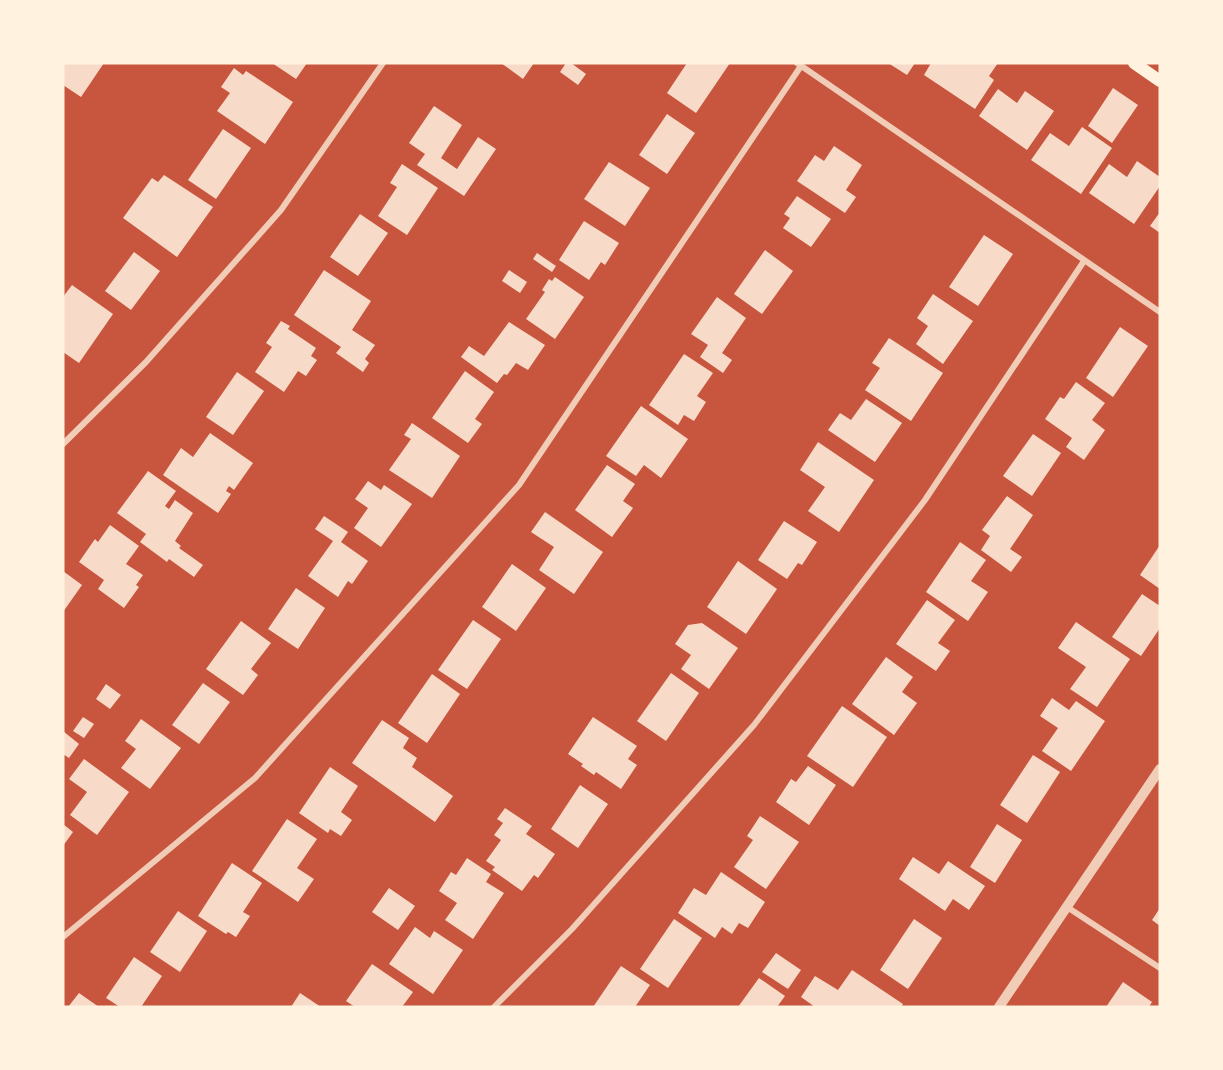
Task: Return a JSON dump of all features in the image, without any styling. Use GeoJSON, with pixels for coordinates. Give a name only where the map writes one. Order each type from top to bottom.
{"type":"FeatureCollection","features":[{"type":"Feature","properties":{"kind":"main road"},"geometry":{"type":"LineString","coordinates":[[1134,63],[1160,81]]}},
{"type":"Feature","properties":{"kind":"street"},"geometry":{"type":"LineString","coordinates":[[63,444],[146,362],[281,210],[383,63]]}},
{"type":"Feature","properties":{"kind":"street"},"geometry":{"type":"LineString","coordinates":[[63,937],[255,778],[519,485],[799,64],[1160,312]]}},
{"type":"Feature","properties":{"kind":"street"},"geometry":{"type":"LineString","coordinates":[[494,1007],[572,930],[754,725],[924,500],[1084,261]]}},
{"type":"Feature","properties":{"kind":"street"},"geometry":{"type":"LineString","coordinates":[[999,1007],[1160,769]]}},
{"type":"Feature","properties":{"kind":"street"},"geometry":{"type":"LineString","coordinates":[[1067,907],[1160,968]]}},
{"type":"Feature","properties":{"kind":"building"},"geometry":{"type":"Polygon","coordinates":[[[63,63],[104,63],[81,97],[63,85],[63,63]]]}},
{"type":"Feature","properties":{"kind":"building"},"geometry":{"type":"Polygon","coordinates":[[[272,63],[307,63],[296,79],[272,63]]]}},
{"type":"Feature","properties":{"kind":"building"},"geometry":{"type":"Polygon","coordinates":[[[501,63],[534,63],[523,79],[501,63]]]}},
{"type":"Feature","properties":{"kind":"building"},"geometry":{"type":"Polygon","coordinates":[[[566,63],[571,63],[586,74],[578,85],[560,72],[566,63]]]}},
{"type":"Feature","properties":{"kind":"building"},"geometry":{"type":"Polygon","coordinates":[[[687,63],[730,63],[696,113],[667,93],[687,63]]]}},
{"type":"Feature","properties":{"kind":"building"},"geometry":{"type":"Polygon","coordinates":[[[888,63],[915,63],[907,75],[888,63]]]}},
{"type":"Feature","properties":{"kind":"building"},"geometry":{"type":"Polygon","coordinates":[[[931,63],[998,63],[989,76],[994,80],[975,109],[924,75],[931,63]]]}},
{"type":"Feature","properties":{"kind":"building"},"geometry":{"type":"Polygon","coordinates":[[[234,68],[243,75],[246,71],[293,102],[265,144],[217,111],[230,93],[221,87],[234,68]]]}},
{"type":"Feature","properties":{"kind":"building"},"geometry":{"type":"Polygon","coordinates":[[[1113,88],[1138,105],[1112,143],[1088,126],[1113,88]]]}},
{"type":"Feature","properties":{"kind":"building"},"geometry":{"type":"Polygon","coordinates":[[[998,89],[1017,103],[1025,91],[1054,111],[1027,150],[979,116],[998,89]]]}},
{"type":"Feature","properties":{"kind":"building"},"geometry":{"type":"Polygon","coordinates":[[[434,106],[462,125],[441,158],[457,169],[478,137],[496,149],[464,196],[417,165],[425,154],[409,143],[434,106]]]}},
{"type":"Feature","properties":{"kind":"building"},"geometry":{"type":"Polygon","coordinates":[[[667,114],[695,133],[667,174],[639,155],[667,114]]]}},
{"type":"Feature","properties":{"kind":"building"},"geometry":{"type":"Polygon","coordinates":[[[1082,127],[1112,148],[1081,194],[1031,160],[1050,133],[1069,146],[1082,127]]]}},
{"type":"Feature","properties":{"kind":"building"},"geometry":{"type":"Polygon","coordinates":[[[223,129],[251,148],[216,199],[188,180],[223,129]]]}},
{"type":"Feature","properties":{"kind":"building"},"geometry":{"type":"Polygon","coordinates":[[[834,146],[862,165],[846,190],[856,197],[845,213],[797,181],[815,155],[824,161],[834,146]]]}},
{"type":"Feature","properties":{"kind":"building"},"geometry":{"type":"Polygon","coordinates":[[[1137,161],[1160,177],[1160,186],[1134,224],[1089,193],[1109,164],[1127,177],[1137,161]]]}},
{"type":"Feature","properties":{"kind":"building"},"geometry":{"type":"Polygon","coordinates":[[[609,162],[650,188],[625,226],[584,199],[609,162]]]}},
{"type":"Feature","properties":{"kind":"building"},"geometry":{"type":"Polygon","coordinates":[[[402,164],[438,188],[407,235],[378,216],[397,187],[390,183],[402,164]]]}},
{"type":"Feature","properties":{"kind":"building"},"geometry":{"type":"Polygon","coordinates":[[[164,175],[213,207],[177,257],[123,218],[152,178],[158,182],[164,175]]]}},
{"type":"Feature","properties":{"kind":"building"},"geometry":{"type":"Polygon","coordinates":[[[797,196],[831,219],[811,247],[783,228],[790,218],[784,214],[797,196]]]}},
{"type":"Feature","properties":{"kind":"building"},"geometry":{"type":"Polygon","coordinates":[[[1160,212],[1160,233],[1150,226],[1160,212]]]}},
{"type":"Feature","properties":{"kind":"building"},"geometry":{"type":"Polygon","coordinates":[[[360,214],[388,233],[358,276],[330,257],[360,214]]]}},
{"type":"Feature","properties":{"kind":"building"},"geometry":{"type":"Polygon","coordinates":[[[584,221],[619,243],[605,265],[601,262],[589,280],[559,260],[584,221]]]}},
{"type":"Feature","properties":{"kind":"building"},"geometry":{"type":"Polygon","coordinates":[[[984,235],[1013,254],[978,306],[949,287],[984,235]]]}},
{"type":"Feature","properties":{"kind":"building"},"geometry":{"type":"Polygon","coordinates":[[[765,250],[793,271],[762,314],[734,294],[765,250]]]}},
{"type":"Feature","properties":{"kind":"building"},"geometry":{"type":"Polygon","coordinates":[[[134,252],[160,271],[131,310],[105,291],[134,252]]]}},
{"type":"Feature","properties":{"kind":"building"},"geometry":{"type":"Polygon","coordinates":[[[537,253],[556,266],[552,272],[533,259],[537,253]]]}},
{"type":"Feature","properties":{"kind":"building"},"geometry":{"type":"Polygon","coordinates":[[[324,270],[371,301],[352,330],[375,345],[365,359],[369,363],[363,372],[336,353],[341,347],[294,315],[324,270]]]}},
{"type":"Feature","properties":{"kind":"building"},"geometry":{"type":"Polygon","coordinates":[[[509,270],[527,282],[520,293],[502,281],[509,270]]]}},
{"type":"Feature","properties":{"kind":"building"},"geometry":{"type":"Polygon","coordinates":[[[555,277],[584,297],[555,339],[526,319],[545,292],[542,290],[549,279],[552,281],[555,277]]]}},
{"type":"Feature","properties":{"kind":"building"},"geometry":{"type":"Polygon","coordinates":[[[72,285],[113,314],[79,363],[63,352],[63,297],[72,285]]]}},
{"type":"Feature","properties":{"kind":"building"},"geometry":{"type":"Polygon","coordinates":[[[933,294],[973,321],[943,364],[916,344],[928,326],[917,318],[933,294]]]}},
{"type":"Feature","properties":{"kind":"building"},"geometry":{"type":"Polygon","coordinates":[[[717,297],[746,318],[722,353],[732,360],[723,373],[700,357],[708,345],[691,334],[717,297]]]}},
{"type":"Feature","properties":{"kind":"building"},"geometry":{"type":"Polygon","coordinates":[[[281,321],[290,326],[288,329],[316,348],[311,356],[317,360],[306,376],[298,371],[284,392],[255,372],[272,347],[266,343],[281,321]]]}},
{"type":"Feature","properties":{"kind":"building"},"geometry":{"type":"Polygon","coordinates":[[[509,322],[545,345],[528,370],[516,363],[497,383],[461,357],[469,346],[484,356],[509,322]]]}},
{"type":"Feature","properties":{"kind":"building"},"geometry":{"type":"Polygon","coordinates":[[[1120,327],[1148,346],[1113,397],[1086,378],[1120,327]]]}},
{"type":"Feature","properties":{"kind":"building"},"geometry":{"type":"Polygon","coordinates":[[[889,338],[943,373],[911,421],[865,390],[880,368],[872,363],[889,338]]]}},
{"type":"Feature","properties":{"kind":"building"},"geometry":{"type":"Polygon","coordinates":[[[684,354],[713,373],[697,396],[706,402],[694,421],[684,415],[678,425],[649,405],[684,354]]]}},
{"type":"Feature","properties":{"kind":"building"},"geometry":{"type":"Polygon","coordinates":[[[465,371],[494,392],[475,419],[482,424],[468,443],[432,418],[465,371]]]}},
{"type":"Feature","properties":{"kind":"building"},"geometry":{"type":"Polygon","coordinates":[[[237,372],[264,391],[233,435],[206,417],[237,372]]]}},
{"type":"Feature","properties":{"kind":"building"},"geometry":{"type":"Polygon","coordinates":[[[1076,382],[1105,403],[1092,420],[1105,430],[1084,460],[1066,447],[1072,438],[1045,419],[1060,397],[1064,399],[1076,382]]]}},
{"type":"Feature","properties":{"kind":"building"},"geometry":{"type":"Polygon","coordinates":[[[866,399],[902,423],[875,462],[828,430],[840,413],[851,420],[866,399]]]}},
{"type":"Feature","properties":{"kind":"building"},"geometry":{"type":"Polygon","coordinates":[[[641,406],[688,439],[661,478],[644,465],[636,476],[606,456],[641,406]]]}},
{"type":"Feature","properties":{"kind":"building"},"geometry":{"type":"Polygon","coordinates":[[[412,423],[460,456],[432,498],[389,470],[411,439],[404,435],[412,423]]]}},
{"type":"Feature","properties":{"kind":"building"},"geometry":{"type":"Polygon","coordinates":[[[210,433],[253,463],[234,490],[229,486],[226,491],[231,494],[218,513],[163,475],[181,448],[193,457],[210,433]]]}},
{"type":"Feature","properties":{"kind":"building"},"geometry":{"type":"Polygon","coordinates":[[[1033,434],[1061,453],[1032,496],[1003,476],[1033,434]]]}},
{"type":"Feature","properties":{"kind":"building"},"geometry":{"type":"Polygon","coordinates":[[[818,442],[874,480],[839,532],[808,511],[825,487],[800,470],[818,442]]]}},
{"type":"Feature","properties":{"kind":"building"},"geometry":{"type":"Polygon","coordinates":[[[607,465],[635,484],[623,501],[633,508],[612,537],[575,510],[607,465]]]}},
{"type":"Feature","properties":{"kind":"building"},"geometry":{"type":"Polygon","coordinates":[[[148,471],[176,491],[165,506],[169,509],[175,500],[193,513],[175,541],[181,546],[179,548],[203,565],[194,577],[169,559],[167,562],[140,542],[146,534],[117,513],[148,471]]]}},
{"type":"Feature","properties":{"kind":"building"},"geometry":{"type":"Polygon","coordinates":[[[368,481],[381,490],[384,485],[412,504],[381,547],[354,528],[368,508],[355,499],[368,481]]]}},
{"type":"Feature","properties":{"kind":"building"},"geometry":{"type":"Polygon","coordinates":[[[1007,496],[1033,515],[1010,549],[1022,557],[1011,572],[981,550],[990,536],[982,530],[1007,496]]]}},
{"type":"Feature","properties":{"kind":"building"},"geometry":{"type":"Polygon","coordinates":[[[545,512],[603,552],[574,594],[539,570],[554,547],[531,532],[545,512]]]}},
{"type":"Feature","properties":{"kind":"building"},"geometry":{"type":"Polygon","coordinates":[[[324,516],[348,532],[341,542],[368,561],[352,584],[348,581],[338,597],[308,576],[333,541],[315,529],[324,516]]]}},
{"type":"Feature","properties":{"kind":"building"},"geometry":{"type":"Polygon","coordinates":[[[784,521],[817,542],[802,565],[798,563],[787,579],[758,560],[784,521]]]}},
{"type":"Feature","properties":{"kind":"building"},"geometry":{"type":"Polygon","coordinates":[[[110,525],[139,546],[126,564],[143,575],[136,585],[139,587],[124,608],[98,589],[104,580],[79,562],[95,539],[98,542],[110,525]]]}},
{"type":"Feature","properties":{"kind":"building"},"geometry":{"type":"Polygon","coordinates":[[[960,542],[986,560],[971,581],[988,592],[968,621],[926,592],[960,542]]]}},
{"type":"Feature","properties":{"kind":"building"},"geometry":{"type":"Polygon","coordinates":[[[1160,545],[1160,589],[1140,575],[1160,545]]]}},
{"type":"Feature","properties":{"kind":"building"},"geometry":{"type":"Polygon","coordinates":[[[738,561],[777,589],[746,634],[707,607],[738,561]]]}},
{"type":"Feature","properties":{"kind":"building"},"geometry":{"type":"Polygon","coordinates":[[[512,564],[546,588],[516,631],[482,607],[512,564]]]}},
{"type":"Feature","properties":{"kind":"building"},"geometry":{"type":"Polygon","coordinates":[[[63,571],[82,585],[63,612],[63,571]]]}},
{"type":"Feature","properties":{"kind":"building"},"geometry":{"type":"Polygon","coordinates":[[[296,588],[325,608],[298,649],[268,629],[296,588]]]}},
{"type":"Feature","properties":{"kind":"building"},"geometry":{"type":"Polygon","coordinates":[[[1142,594],[1160,606],[1160,628],[1141,656],[1112,637],[1142,594]]]}},
{"type":"Feature","properties":{"kind":"building"},"geometry":{"type":"Polygon","coordinates":[[[927,600],[955,620],[938,643],[950,651],[936,671],[896,644],[927,600]]]}},
{"type":"Feature","properties":{"kind":"building"},"geometry":{"type":"Polygon","coordinates":[[[473,620],[501,639],[467,689],[438,670],[473,620]]]}},
{"type":"Feature","properties":{"kind":"building"},"geometry":{"type":"Polygon","coordinates":[[[241,621],[271,643],[251,669],[258,675],[243,695],[206,669],[241,621]]]}},
{"type":"Feature","properties":{"kind":"building"},"geometry":{"type":"Polygon","coordinates":[[[1076,622],[1130,659],[1097,707],[1070,689],[1086,667],[1058,648],[1076,622]]]}},
{"type":"Feature","properties":{"kind":"building"},"geometry":{"type":"Polygon","coordinates":[[[702,623],[738,648],[709,689],[681,669],[691,655],[675,644],[688,625],[702,623]]]}},
{"type":"Feature","properties":{"kind":"building"},"geometry":{"type":"Polygon","coordinates":[[[886,657],[913,677],[902,692],[917,703],[894,735],[852,704],[886,657]]]}},
{"type":"Feature","properties":{"kind":"building"},"geometry":{"type":"Polygon","coordinates":[[[671,673],[699,693],[666,741],[637,721],[671,673]]]}},
{"type":"Feature","properties":{"kind":"building"},"geometry":{"type":"Polygon","coordinates":[[[432,674],[460,694],[427,743],[398,723],[432,674]]]}},
{"type":"Feature","properties":{"kind":"building"},"geometry":{"type":"Polygon","coordinates":[[[203,683],[230,702],[199,744],[172,725],[203,683]]]}},
{"type":"Feature","properties":{"kind":"building"},"geometry":{"type":"Polygon","coordinates":[[[106,684],[121,695],[110,709],[96,699],[106,684]]]}},
{"type":"Feature","properties":{"kind":"building"},"geometry":{"type":"Polygon","coordinates":[[[1052,698],[1069,710],[1076,701],[1105,721],[1071,771],[1042,751],[1058,728],[1040,716],[1052,698]]]}},
{"type":"Feature","properties":{"kind":"building"},"geometry":{"type":"Polygon","coordinates":[[[842,706],[887,737],[853,787],[807,756],[842,706]]]}},
{"type":"Feature","properties":{"kind":"building"},"geometry":{"type":"Polygon","coordinates":[[[83,717],[94,724],[84,738],[73,731],[83,717]]]}},
{"type":"Feature","properties":{"kind":"building"},"geometry":{"type":"Polygon","coordinates":[[[593,717],[637,746],[628,759],[637,765],[621,789],[596,772],[594,775],[568,754],[593,717]]]}},
{"type":"Feature","properties":{"kind":"building"},"geometry":{"type":"Polygon","coordinates":[[[141,719],[181,748],[150,789],[121,768],[136,749],[125,741],[141,719]]]}},
{"type":"Feature","properties":{"kind":"building"},"geometry":{"type":"Polygon","coordinates":[[[382,720],[409,738],[403,748],[417,758],[412,767],[453,796],[435,822],[352,763],[382,720]]]}},
{"type":"Feature","properties":{"kind":"building"},"geometry":{"type":"Polygon","coordinates":[[[63,731],[79,744],[69,758],[63,754],[63,731]]]}},
{"type":"Feature","properties":{"kind":"building"},"geometry":{"type":"Polygon","coordinates":[[[1033,755],[1060,772],[1027,823],[1000,805],[1033,755]]]}},
{"type":"Feature","properties":{"kind":"building"},"geometry":{"type":"Polygon","coordinates":[[[84,759],[129,792],[97,835],[70,815],[87,792],[69,779],[84,759]]]}},
{"type":"Feature","properties":{"kind":"building"},"geometry":{"type":"Polygon","coordinates":[[[808,766],[836,785],[809,825],[776,802],[791,779],[796,782],[808,766]]]}},
{"type":"Feature","properties":{"kind":"building"},"geometry":{"type":"Polygon","coordinates":[[[330,767],[358,786],[341,812],[352,820],[341,836],[330,829],[328,833],[299,813],[330,767]]]}},
{"type":"Feature","properties":{"kind":"building"},"geometry":{"type":"Polygon","coordinates":[[[580,785],[608,804],[578,848],[551,829],[580,785]]]}},
{"type":"Feature","properties":{"kind":"building"},"geometry":{"type":"Polygon","coordinates":[[[505,808],[532,826],[526,834],[555,854],[538,878],[534,875],[522,891],[492,870],[495,867],[486,861],[501,840],[494,835],[503,823],[497,819],[505,808]]]}},
{"type":"Feature","properties":{"kind":"building"},"geometry":{"type":"Polygon","coordinates":[[[760,816],[799,842],[766,889],[734,867],[753,840],[747,836],[760,816]]]}},
{"type":"Feature","properties":{"kind":"building"},"geometry":{"type":"Polygon","coordinates":[[[287,819],[317,839],[297,868],[314,879],[298,902],[252,871],[287,819]]]}},
{"type":"Feature","properties":{"kind":"building"},"geometry":{"type":"Polygon","coordinates":[[[63,824],[73,832],[63,846],[63,824]]]}},
{"type":"Feature","properties":{"kind":"building"},"geometry":{"type":"Polygon","coordinates":[[[997,824],[1022,840],[995,883],[970,867],[997,824]]]}},
{"type":"Feature","properties":{"kind":"building"},"geometry":{"type":"Polygon","coordinates":[[[913,857],[939,874],[948,861],[985,886],[969,910],[953,899],[945,911],[899,879],[913,857]]]}},
{"type":"Feature","properties":{"kind":"building"},"geometry":{"type":"Polygon","coordinates":[[[467,858],[491,874],[486,882],[504,893],[473,939],[445,920],[457,903],[439,891],[451,872],[456,875],[467,858]]]}},
{"type":"Feature","properties":{"kind":"building"},"geometry":{"type":"Polygon","coordinates":[[[232,863],[262,883],[243,912],[250,916],[236,937],[228,932],[226,934],[198,916],[232,863]]]}},
{"type":"Feature","properties":{"kind":"building"},"geometry":{"type":"Polygon","coordinates":[[[721,872],[765,902],[748,928],[739,923],[732,934],[722,927],[715,938],[678,913],[694,888],[706,895],[721,872]]]}},
{"type":"Feature","properties":{"kind":"building"},"geometry":{"type":"Polygon","coordinates":[[[389,888],[415,906],[398,930],[372,912],[389,888]]]}},
{"type":"Feature","properties":{"kind":"building"},"geometry":{"type":"Polygon","coordinates":[[[1160,908],[1160,926],[1152,920],[1160,908]]]}},
{"type":"Feature","properties":{"kind":"building"},"geometry":{"type":"Polygon","coordinates":[[[178,911],[207,931],[180,972],[150,952],[178,911]]]}},
{"type":"Feature","properties":{"kind":"building"},"geometry":{"type":"Polygon","coordinates":[[[674,919],[702,938],[668,988],[640,969],[674,919]]]}},
{"type":"Feature","properties":{"kind":"building"},"geometry":{"type":"Polygon","coordinates":[[[914,919],[942,938],[908,989],[880,970],[914,919]]]}},
{"type":"Feature","properties":{"kind":"building"},"geometry":{"type":"Polygon","coordinates":[[[415,927],[430,938],[434,931],[463,950],[433,994],[389,964],[415,927]]]}},
{"type":"Feature","properties":{"kind":"building"},"geometry":{"type":"Polygon","coordinates":[[[776,953],[801,970],[788,989],[762,972],[776,953]]]}},
{"type":"Feature","properties":{"kind":"building"},"geometry":{"type":"Polygon","coordinates":[[[134,957],[162,976],[141,1007],[120,1007],[106,998],[134,957]]]}},
{"type":"Feature","properties":{"kind":"building"},"geometry":{"type":"Polygon","coordinates":[[[372,964],[413,992],[402,1007],[355,1007],[346,1001],[372,964]]]}},
{"type":"Feature","properties":{"kind":"building"},"geometry":{"type":"Polygon","coordinates":[[[621,966],[650,985],[635,1007],[593,1007],[621,966]]]}},
{"type":"Feature","properties":{"kind":"building"},"geometry":{"type":"Polygon","coordinates":[[[852,970],[903,1004],[901,1007],[815,1007],[801,997],[815,976],[838,990],[852,970]]]}},
{"type":"Feature","properties":{"kind":"building"},"geometry":{"type":"Polygon","coordinates":[[[759,978],[785,996],[777,1007],[738,1007],[759,978]]]}},
{"type":"Feature","properties":{"kind":"building"},"geometry":{"type":"Polygon","coordinates":[[[1123,982],[1152,1002],[1149,1007],[1106,1007],[1123,982]]]}},
{"type":"Feature","properties":{"kind":"building"},"geometry":{"type":"Polygon","coordinates":[[[79,993],[99,1007],[68,1007],[79,993]]]}},
{"type":"Feature","properties":{"kind":"building"},"geometry":{"type":"Polygon","coordinates":[[[300,993],[321,1007],[291,1007],[300,993]]]}}]}
